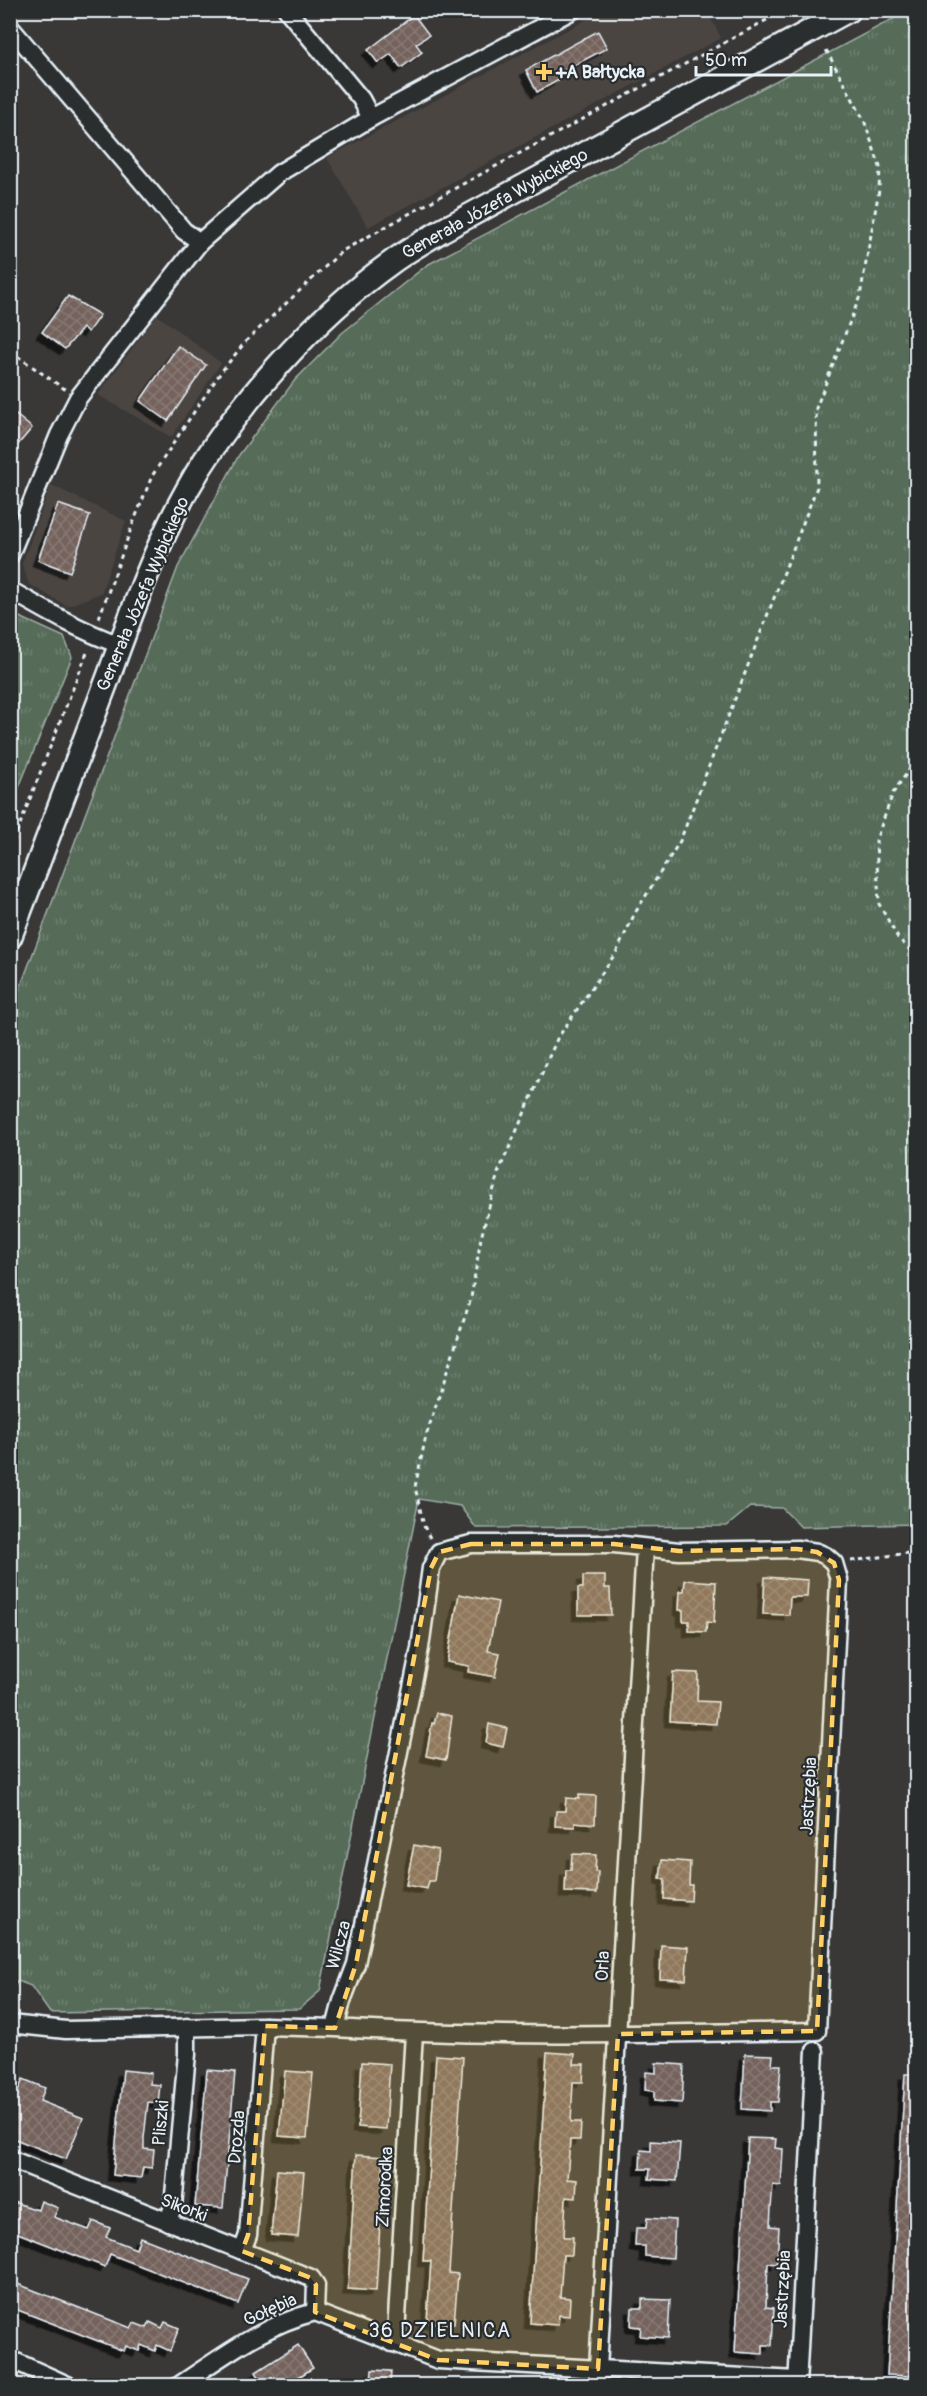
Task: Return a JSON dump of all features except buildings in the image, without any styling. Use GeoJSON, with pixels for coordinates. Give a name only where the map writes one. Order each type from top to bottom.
{"type":"FeatureCollection","features":[{"type":"Feature","properties":{"kind":"main road","name":"Generała Józefa Wybickiego"},"geometry":{"type":"LineString","coordinates":[[10,937],[120,645],[172,520],[186,490],[220,438],[272,374],[354,292],[392,262],[441,231],[849,10]]}},
{"type":"Feature","properties":{"kind":"street"},"geometry":{"type":"LineString","coordinates":[[287,10],[361,99],[371,118]]}},
{"type":"Feature","properties":{"kind":"street"},"geometry":{"type":"LineString","coordinates":[[10,555],[59,435],[78,398],[200,242],[279,173],[371,118],[573,10]]}},
{"type":"Feature","properties":{"kind":"street"},"geometry":{"type":"LineString","coordinates":[[10,27],[184,231],[200,242]]}},
{"type":"Feature","properties":{"kind":"street"},"geometry":{"type":"LineString","coordinates":[[10,590],[93,635],[120,645]]}},
{"type":"Feature","properties":{"kind":"street"},"geometry":{"type":"LineString","coordinates":[[439,1552],[471,1544],[614,1544],[679,1551],[797,1549],[817,1552],[834,1563]]}},
{"type":"Feature","properties":{"kind":"street","name":"Orla"},"geometry":{"type":"LineString","coordinates":[[597,2377],[645,1548]]}},
{"type":"Feature","properties":{"kind":"street","name":"Wilcza"},"geometry":{"type":"LineString","coordinates":[[335,2028],[358,1954],[420,1648],[431,1568],[439,1552]]}},
{"type":"Feature","properties":{"kind":"street","name":"Jastrzębia"},"geometry":{"type":"LineString","coordinates":[[618,2034],[817,2031],[839,1580],[834,1563]]}},
{"type":"Feature","properties":{"kind":"street"},"geometry":{"type":"LineString","coordinates":[[10,2024],[66,2030],[265,2026],[414,2033],[618,2034]]}},
{"type":"Feature","properties":{"kind":"street","name":"Drozda"},"geometry":{"type":"LineString","coordinates":[[242,2251],[248,2235],[265,2026]]}},
{"type":"Feature","properties":{"kind":"street","name":"Pliszki"},"geometry":{"type":"LineString","coordinates":[[168,2222],[173,2206],[187,2054],[187,2027]]}},
{"type":"Feature","properties":{"kind":"street","name":"Zimorodka"},"geometry":{"type":"LineString","coordinates":[[392,2343],[396,2334],[414,2033]]}},
{"type":"Feature","properties":{"kind":"street","name":"Jastrzębia"},"geometry":{"type":"LineString","coordinates":[[797,2383],[815,2051]]}},
{"type":"Feature","properties":{"kind":"street","name":"Sikorki"},"geometry":{"type":"LineString","coordinates":[[10,2159],[311,2278],[316,2285],[315,2312]]}},
{"type":"Feature","properties":{"kind":"street","name":"Gołębia"},"geometry":{"type":"LineString","coordinates":[[178,2385],[266,2329],[315,2312],[438,2360],[597,2377],[797,2383]]}},
{"type":"Feature","properties":{"kind":"street"},"geometry":{"type":"LineString","coordinates":[[10,2359],[69,2385]]}},
{"type":"Feature","properties":{"kind":"path"},"geometry":{"type":"LineString","coordinates":[[439,1552],[424,1526],[415,1487],[426,1436],[471,1298],[481,1238],[498,1173],[557,1039],[617,951],[634,913],[680,842],[817,487],[816,408],[860,296],[879,190],[880,167],[864,120],[815,29]]}},
{"type":"Feature","properties":{"kind":"path"},"geometry":{"type":"LineString","coordinates":[[10,351],[78,398]]}},
{"type":"Feature","properties":{"kind":"path"},"geometry":{"type":"LineString","coordinates":[[10,850],[93,635]]}},
{"type":"Feature","properties":{"kind":"path"},"geometry":{"type":"LineString","coordinates":[[916,760],[893,793],[876,840],[879,904],[898,938],[916,957]]}},
{"type":"Feature","properties":{"kind":"path"},"geometry":{"type":"LineString","coordinates":[[834,1563],[916,1552]]}},
{"type":"Feature","properties":{"kind":"path"},"geometry":{"type":"LineString","coordinates":[[10,1994],[17,1979]]}},
{"type":"Feature","properties":{"kind":"highlighted area"},"geometry":{"type":"Polygon","coordinates":[[[471,1544],[614,1544],[679,1551],[797,1549],[817,1552],[834,1563],[839,1580],[817,2031],[618,2034],[598,2369],[438,2360],[315,2312],[316,2285],[311,2278],[242,2251],[248,2235],[265,2026],[335,2028],[356,1964],[431,1568],[439,1552],[471,1544]]]}},
{"type":"Feature","properties":{"kind":"shaded area"},"geometry":{"type":"Polygon","coordinates":[[[603,11],[707,11],[721,38],[368,227],[327,158],[603,11]]]}},
{"type":"Feature","properties":{"kind":"shaded area"},"geometry":{"type":"Polygon","coordinates":[[[157,315],[221,363],[171,437],[98,395],[157,315]]]}},
{"type":"Feature","properties":{"kind":"shaded area"},"geometry":{"type":"Polygon","coordinates":[[[51,485],[126,521],[101,593],[67,606],[29,584],[22,564],[51,485]]]}},
{"type":"Feature","properties":{"kind":"green space"},"geometry":{"type":"Polygon","coordinates":[[[908,11],[916,11],[916,1524],[801,1527],[782,1508],[750,1507],[727,1526],[476,1528],[460,1506],[419,1499],[320,1991],[299,2009],[50,2013],[31,1986],[10,1978],[11,1012],[178,567],[239,455],[295,380],[342,333],[427,265],[908,11]]]}},
{"type":"Feature","properties":{"kind":"green space"},"geometry":{"type":"Polygon","coordinates":[[[11,613],[64,637],[72,657],[11,807],[11,613]]]}},
{"type":"Feature","properties":{"kind":"place","name":"+A Bałtycka"},"geometry":{"type":"Point","coordinates":[544,72]}},
{"type":"Feature","properties":{"kind":"district","name":"36 DZIELNICA"},"geometry":{"type":"Point","coordinates":[440,2330]}}]}
